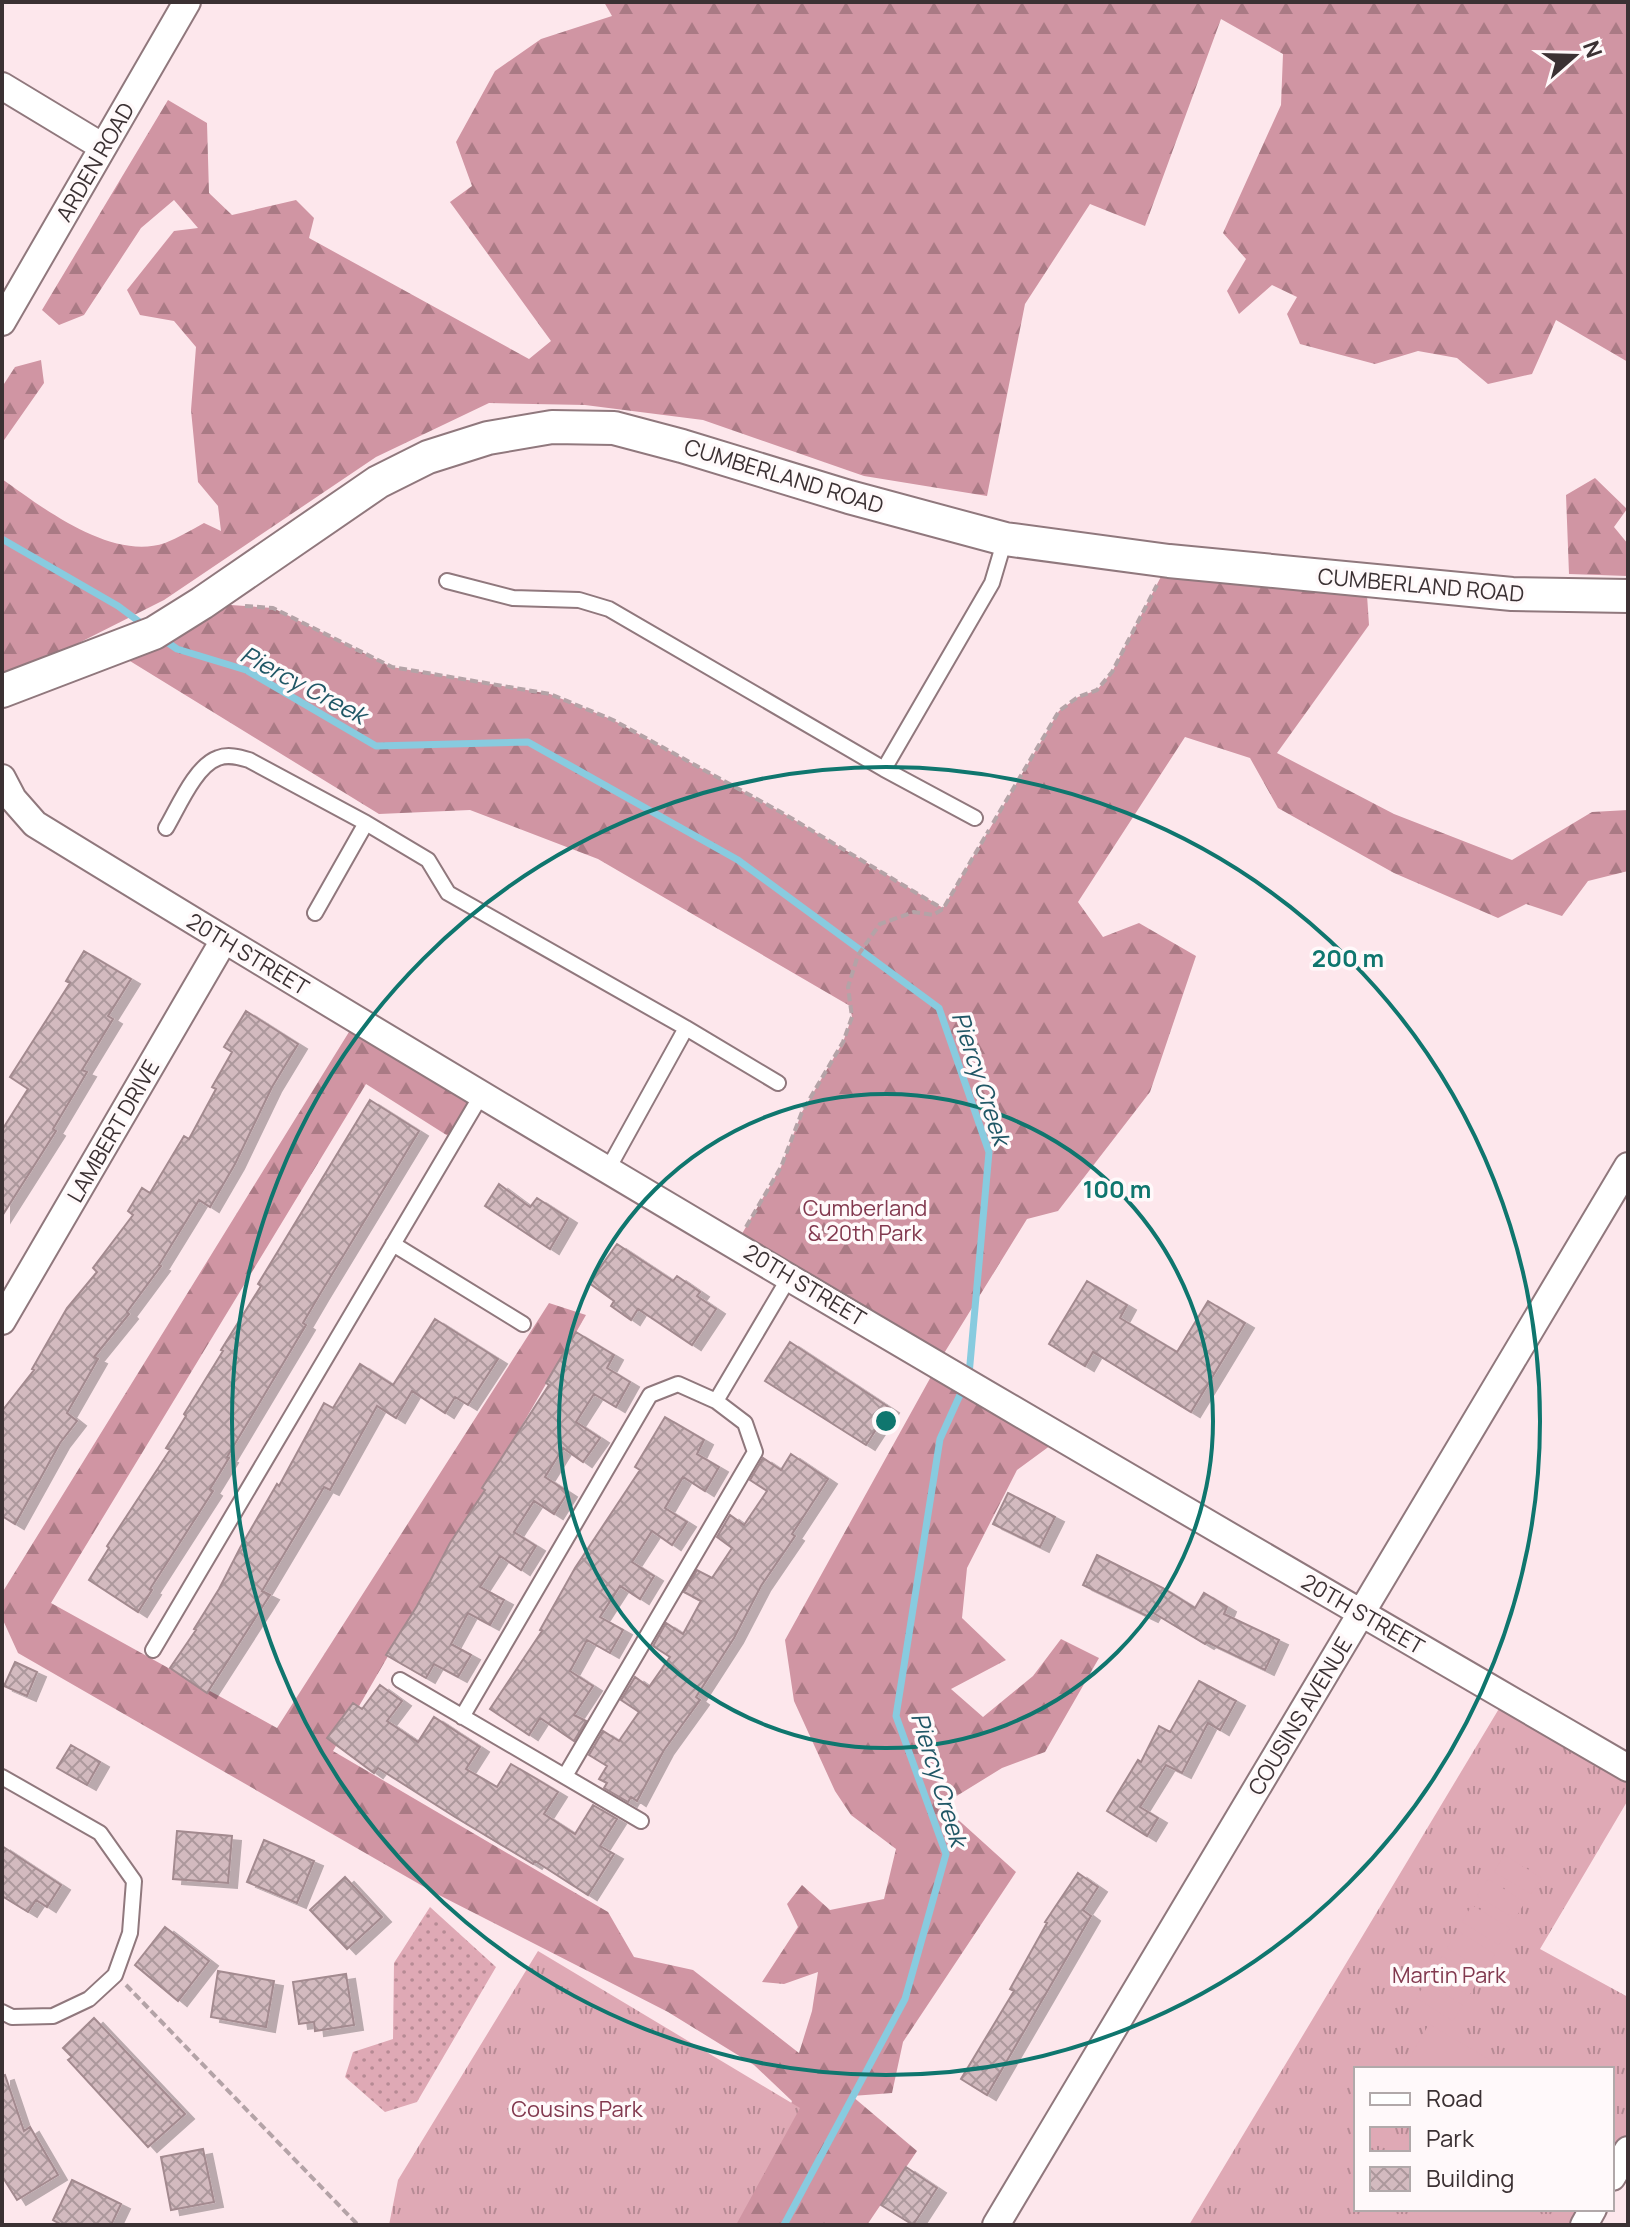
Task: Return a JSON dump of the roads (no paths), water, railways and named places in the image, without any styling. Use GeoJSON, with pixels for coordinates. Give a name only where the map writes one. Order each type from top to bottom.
{"type":"FeatureCollection","features":[{"type":"Feature","properties":{"kind":"street","name":"ARDEN ROAD"},"geometry":{"type":"LineString","coordinates":[[2,322],[187,2]]}},
{"type":"Feature","properties":{"kind":"street"},"geometry":{"type":"LineString","coordinates":[[2,86],[103,147]]}},
{"type":"Feature","properties":{"kind":"street","name":"CUMBERLAND ROAD"},"geometry":{"type":"LineString","coordinates":[[2,691],[154,633],[378,482],[428,457],[488,438],[552,427],[614,428],[1005,539],[1169,561],[1512,594],[1628,596]]}},
{"type":"Feature","properties":{"kind":"street","name":"20TH STREET"},"geometry":{"type":"LineString","coordinates":[[2,778],[13,799],[35,824],[224,940],[1628,1768]]}},
{"type":"Feature","properties":{"kind":"street","name":"LAMBERT DRIVE"},"geometry":{"type":"LineString","coordinates":[[2,1321],[224,940]]}},
{"type":"Feature","properties":{"kind":"street","name":"COUSINS AVENUE"},"geometry":{"type":"LineString","coordinates":[[996,2225],[1628,1166]]}},
{"type":"Feature","properties":{"kind":"street"},"geometry":{"type":"LineString","coordinates":[[1614,2174],[1628,2150]]}},
{"type":"Feature","properties":{"kind":"lane"},"geometry":{"type":"LineString","coordinates":[[884,769],[992,583],[1005,539]]}},
{"type":"Feature","properties":{"kind":"lane"},"geometry":{"type":"LineString","coordinates":[[447,581],[513,598],[579,600],[609,609],[884,769],[975,818]]}},
{"type":"Feature","properties":{"kind":"lane"},"geometry":{"type":"LineString","coordinates":[[166,828],[201,768],[217,758],[231,756],[249,760],[428,860],[448,893],[778,1083]]}},
{"type":"Feature","properties":{"kind":"lane"},"geometry":{"type":"LineString","coordinates":[[315,913],[366,823]]}},
{"type":"Feature","properties":{"kind":"lane"},"geometry":{"type":"LineString","coordinates":[[608,1169],[686,1028]]}},
{"type":"Feature","properties":{"kind":"lane"},"geometry":{"type":"LineString","coordinates":[[153,1650],[482,1094]]}},
{"type":"Feature","properties":{"kind":"lane"},"geometry":{"type":"LineString","coordinates":[[393,1244],[523,1324]]}},
{"type":"Feature","properties":{"kind":"lane"},"geometry":{"type":"LineString","coordinates":[[716,1401],[790,1276]]}},
{"type":"Feature","properties":{"kind":"lane"},"geometry":{"type":"LineString","coordinates":[[462,1717],[650,1395],[678,1384],[716,1401],[745,1423],[755,1452],[565,1776]]}},
{"type":"Feature","properties":{"kind":"lane"},"geometry":{"type":"LineString","coordinates":[[400,1680],[641,1821]]}},
{"type":"Feature","properties":{"kind":"lane"},"geometry":{"type":"LineString","coordinates":[[2,1777],[100,1833],[134,1881],[130,1933],[115,1975],[89,1999],[53,2016],[12,2017],[2,2012]]}},
{"type":"Feature","properties":{"kind":"waterway","name":"Piercy Creek"},"geometry":{"type":"LineString","coordinates":[[2,539],[118,606],[145,626]]}},
{"type":"Feature","properties":{"kind":"waterway","name":"Piercy Creek"},"geometry":{"type":"LineString","coordinates":[[161,638],[177,649],[246,670],[376,746],[528,742],[738,860],[939,1008],[989,1152],[969,1375],[940,1439],[896,1716],[946,1854],[905,1999],[784,2225]]}},
{"type":"Feature","properties":{"kind":"park label","name":"Cumberland & 20th Park"},"geometry":{"type":"Point","coordinates":[865,1220]}},
{"type":"Feature","properties":{"kind":"park label","name":"Martin Park"},"geometry":{"type":"Point","coordinates":[1449,1975]}},
{"type":"Feature","properties":{"kind":"park label","name":"Cousins Park"},"geometry":{"type":"Point","coordinates":[577,2109]}}]}
